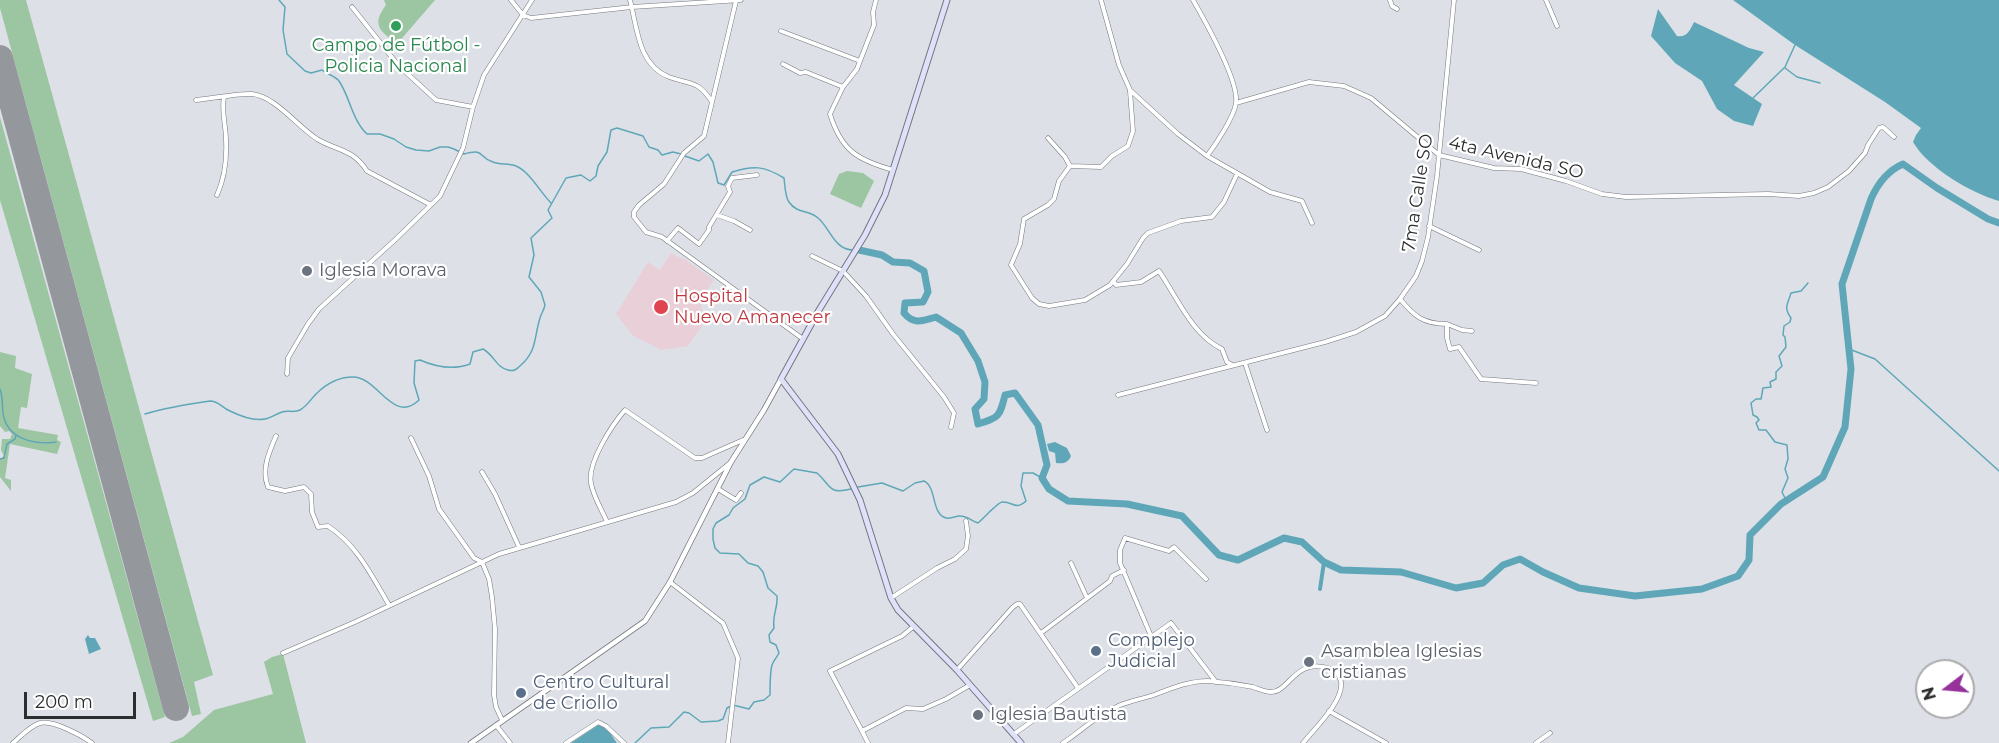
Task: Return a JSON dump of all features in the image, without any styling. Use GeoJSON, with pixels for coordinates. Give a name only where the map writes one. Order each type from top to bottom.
{"type":"FeatureCollection","features":[{"type":"Feature","properties":{"kind":"main road"},"geometry":{"type":"LineString","coordinates":[[947,0],[885,195],[781,379],[838,454],[860,500],[891,598],[898,610],[912,627],[957,670],[1021,743]]}},
{"type":"Feature","properties":{"kind":"street"},"geometry":{"type":"LineString","coordinates":[[511,0],[523,15],[531,18],[670,2],[738,0],[704,136],[684,153],[664,184],[639,205],[634,212],[634,217],[646,232],[662,237],[803,339]]}},
{"type":"Feature","properties":{"kind":"street"},"geometry":{"type":"LineString","coordinates":[[287,374],[288,358],[308,324],[328,299],[440,196],[462,148],[484,75],[532,0]]}},
{"type":"Feature","properties":{"kind":"street"},"geometry":{"type":"LineString","coordinates":[[630,0],[642,50],[652,65],[666,76],[694,84],[704,90],[712,102]]}},
{"type":"Feature","properties":{"kind":"street"},"geometry":{"type":"LineString","coordinates":[[876,0],[873,12],[874,25],[857,69],[843,87],[830,114],[836,134],[850,150],[870,164],[894,170]]}},
{"type":"Feature","properties":{"kind":"street"},"geometry":{"type":"LineString","coordinates":[[1070,166],[1101,167],[1112,156],[1128,146],[1133,131],[1130,90],[1119,65],[1101,0]]}},
{"type":"Feature","properties":{"kind":"street"},"geometry":{"type":"LineString","coordinates":[[1193,0],[1235,85],[1236,104],[1219,139],[1207,156]]}},
{"type":"Feature","properties":{"kind":"street"},"geometry":{"type":"LineString","coordinates":[[1390,0],[1392,6],[1397,9]]}},
{"type":"Feature","properties":{"kind":"street","name":"7ma Calle SO"},"geometry":{"type":"LineString","coordinates":[[1118,395],[1356,332],[1385,316],[1400,299],[1416,276],[1430,226],[1454,0]]}},
{"type":"Feature","properties":{"kind":"street"},"geometry":{"type":"LineString","coordinates":[[1546,0],[1557,26]]}},
{"type":"Feature","properties":{"kind":"street"},"geometry":{"type":"LineString","coordinates":[[352,7],[398,65],[436,100],[473,106]]}},
{"type":"Feature","properties":{"kind":"street"},"geometry":{"type":"LineString","coordinates":[[781,31],[860,61]]}},
{"type":"Feature","properties":{"kind":"street"},"geometry":{"type":"LineString","coordinates":[[783,64],[800,73],[806,72],[843,87]]}},
{"type":"Feature","properties":{"kind":"street","name":"4ta Avenida SO"},"geometry":{"type":"LineString","coordinates":[[1236,104],[1309,82],[1327,82],[1344,86],[1360,92],[1377,103],[1439,155],[1494,168],[1521,170],[1566,181],[1602,194],[1626,197],[1768,194],[1799,196],[1822,191],[1849,171],[1865,153],[1879,128],[1883,127],[1894,136]]}},
{"type":"Feature","properties":{"kind":"street"},"geometry":{"type":"LineString","coordinates":[[1130,90],[1178,134],[1207,156],[1270,192],[1302,201],[1312,223]]}},
{"type":"Feature","properties":{"kind":"street"},"geometry":{"type":"LineString","coordinates":[[196,100],[252,94],[262,97],[288,114],[317,139],[348,152],[362,163],[367,171],[431,205]]}},
{"type":"Feature","properties":{"kind":"street"},"geometry":{"type":"LineString","coordinates":[[217,195],[226,168],[224,97]]}},
{"type":"Feature","properties":{"kind":"street"},"geometry":{"type":"LineString","coordinates":[[1048,138],[1070,166]]}},
{"type":"Feature","properties":{"kind":"street"},"geometry":{"type":"LineString","coordinates":[[1070,166],[1059,182],[1054,199],[1024,219],[1020,243],[1011,265],[1032,298],[1040,304],[1049,306],[1085,300],[1102,291],[1127,264],[1148,233],[1181,221],[1212,217],[1224,202],[1237,174]]}},
{"type":"Feature","properties":{"kind":"street"},"geometry":{"type":"LineString","coordinates":[[667,241],[678,228],[699,244],[730,192],[728,186],[732,178],[757,175]]}},
{"type":"Feature","properties":{"kind":"street"},"geometry":{"type":"LineString","coordinates":[[717,215],[750,230]]}},
{"type":"Feature","properties":{"kind":"street"},"geometry":{"type":"LineString","coordinates":[[1430,226],[1479,250]]}},
{"type":"Feature","properties":{"kind":"street"},"geometry":{"type":"LineString","coordinates":[[812,256],[842,273],[866,296],[893,334],[944,397],[954,413],[951,427]]}},
{"type":"Feature","properties":{"kind":"street"},"geometry":{"type":"LineString","coordinates":[[1113,280],[1116,285],[1141,282],[1160,271],[1186,316],[1213,345],[1222,349],[1227,362],[1232,365]]}},
{"type":"Feature","properties":{"kind":"street"},"geometry":{"type":"LineString","coordinates":[[719,297],[729,286]]}},
{"type":"Feature","properties":{"kind":"street"},"geometry":{"type":"LineString","coordinates":[[1400,299],[1415,317],[1472,331]]}},
{"type":"Feature","properties":{"kind":"street"},"geometry":{"type":"LineString","coordinates":[[1447,324],[1450,349],[1459,347],[1481,379],[1536,383]]}},
{"type":"Feature","properties":{"kind":"street"},"geometry":{"type":"LineString","coordinates":[[1245,363],[1267,430]]}},
{"type":"Feature","properties":{"kind":"street"},"geometry":{"type":"LineString","coordinates":[[471,743],[645,621],[670,582],[743,440],[764,410],[781,379]]}},
{"type":"Feature","properties":{"kind":"street"},"geometry":{"type":"LineString","coordinates":[[607,522],[591,485],[590,475],[601,445],[625,410],[695,458],[702,458],[743,440]]}},
{"type":"Feature","properties":{"kind":"street"},"geometry":{"type":"LineString","coordinates":[[276,436],[265,470],[268,487],[285,491],[304,487],[311,494],[312,512],[318,527],[328,526],[345,538],[362,560],[389,605]]}},
{"type":"Feature","properties":{"kind":"street"},"geometry":{"type":"LineString","coordinates":[[411,438],[429,476],[438,509],[474,558],[482,562],[489,579],[495,629],[494,695],[502,720]]}},
{"type":"Feature","properties":{"kind":"street"},"geometry":{"type":"LineString","coordinates":[[283,653],[325,636],[482,562],[519,548],[676,502],[693,493],[731,462]]}},
{"type":"Feature","properties":{"kind":"street"},"geometry":{"type":"LineString","coordinates":[[482,472],[495,494],[519,548]]}},
{"type":"Feature","properties":{"kind":"street"},"geometry":{"type":"LineString","coordinates":[[718,489],[736,500],[741,493]]}},
{"type":"Feature","properties":{"kind":"street"},"geometry":{"type":"LineString","coordinates":[[891,598],[955,559],[966,549],[968,536],[966,521]]}},
{"type":"Feature","properties":{"kind":"street"},"geometry":{"type":"LineString","coordinates":[[1151,636],[1120,563],[1120,550],[1125,538],[1169,551],[1174,547],[1206,579]]}},
{"type":"Feature","properties":{"kind":"street"},"geometry":{"type":"LineString","coordinates":[[1071,562],[1087,598]]}},
{"type":"Feature","properties":{"kind":"street"},"geometry":{"type":"LineString","coordinates":[[1041,633],[1110,581],[1112,576],[1124,570]]}},
{"type":"Feature","properties":{"kind":"street"},"geometry":{"type":"LineString","coordinates":[[670,582],[723,623],[738,658],[728,743]]}},
{"type":"Feature","properties":{"kind":"street"},"geometry":{"type":"LineString","coordinates":[[957,670],[1017,604],[1020,604],[1078,688]]}},
{"type":"Feature","properties":{"kind":"street"},"geometry":{"type":"LineString","coordinates":[[1014,734],[1171,623],[1216,682]]}},
{"type":"Feature","properties":{"kind":"street"},"geometry":{"type":"LineString","coordinates":[[868,743],[830,671],[902,636],[912,627]]}},
{"type":"Feature","properties":{"kind":"street"},"geometry":{"type":"LineString","coordinates":[[1063,743],[1093,719],[1128,702],[1195,682],[1216,682],[1274,692],[1307,667],[1324,667],[1334,670],[1341,680],[1341,693],[1303,743]]}},
{"type":"Feature","properties":{"kind":"street"},"geometry":{"type":"LineString","coordinates":[[861,731],[906,708],[923,709],[970,685]]}},
{"type":"Feature","properties":{"kind":"street"},"geometry":{"type":"LineString","coordinates":[[1329,711],[1386,743]]}},
{"type":"Feature","properties":{"kind":"street"},"geometry":{"type":"LineString","coordinates":[[13,743],[36,724],[43,722],[82,736],[92,743]]}},
{"type":"Feature","properties":{"kind":"street"},"geometry":{"type":"LineString","coordinates":[[566,743],[598,722],[606,726],[624,743]]}},
{"type":"Feature","properties":{"kind":"street"},"geometry":{"type":"LineString","coordinates":[[495,725],[510,743]]}},
{"type":"Feature","properties":{"kind":"street"},"geometry":{"type":"LineString","coordinates":[[1536,743],[1550,733]]}},
{"type":"Feature","properties":{"kind":"shaded area","name":"Hospital Nuevo Amanecer"},"geometry":{"type":"Polygon","coordinates":[[[671,253],[683,258],[714,280],[700,301],[705,322],[688,346],[661,350],[633,336],[616,314],[648,262],[660,270],[671,253]]]}},
{"type":"Feature","properties":{"kind":"green space"},"geometry":{"type":"Polygon","coordinates":[[[0,0],[26,0],[213,675],[194,682],[201,714],[192,716],[0,8],[0,0]]]}},
{"type":"Feature","properties":{"kind":"green space","name":"Campo de Fútbol - Policia Nacional"},"geometry":{"type":"Polygon","coordinates":[[[384,0],[435,0],[397,44],[382,31],[378,23],[386,5],[384,0]]]}},
{"type":"Feature","properties":{"kind":"green space"},"geometry":{"type":"Polygon","coordinates":[[[0,117],[165,717],[153,721],[0,200],[0,117]]]}},
{"type":"Feature","properties":{"kind":"green space"},"geometry":{"type":"Polygon","coordinates":[[[847,171],[863,173],[874,181],[861,208],[830,194],[839,174],[847,171]]]}},
{"type":"Feature","properties":{"kind":"green space"},"geometry":{"type":"Polygon","coordinates":[[[0,352],[16,356],[15,368],[32,374],[27,408],[21,407],[18,428],[58,435],[57,440],[61,442],[57,454],[10,444],[5,478],[11,480],[11,491],[0,477],[0,459],[4,456],[1,450],[2,439],[10,439],[12,434],[9,431],[5,432],[0,426],[0,352]]]}},
{"type":"Feature","properties":{"kind":"green space"},"geometry":{"type":"Polygon","coordinates":[[[283,654],[306,743],[169,743],[183,737],[214,710],[273,694],[264,662],[283,654]]]}},
{"type":"Feature","properties":{"kind":"water"},"geometry":{"type":"Polygon","coordinates":[[[1733,0],[1999,0],[1999,201],[1963,186],[1939,170],[1913,142],[1921,128],[1885,102],[1795,45],[1733,0]]]}},
{"type":"Feature","properties":{"kind":"water"},"geometry":{"type":"Polygon","coordinates":[[[1658,9],[1677,36],[1686,35],[1694,22],[1749,48],[1764,52],[1734,85],[1762,104],[1753,126],[1734,121],[1717,109],[1702,81],[1675,63],[1651,36],[1658,9]]]}},
{"type":"Feature","properties":{"kind":"water"},"geometry":{"type":"Polygon","coordinates":[[[1055,442],[1067,448],[1071,456],[1067,462],[1056,463],[1055,453],[1049,451],[1047,444],[1055,442]]]}},
{"type":"Feature","properties":{"kind":"water"},"geometry":{"type":"Polygon","coordinates":[[[88,635],[90,638],[95,638],[101,649],[89,654],[85,639],[88,635]]]}},
{"type":"Feature","properties":{"kind":"water"},"geometry":{"type":"Polygon","coordinates":[[[598,725],[607,730],[617,743],[571,743],[598,725]]]}},
{"type":"Feature","properties":{"kind":"waterway"},"geometry":{"type":"LineString","coordinates":[[279,0],[285,7],[283,30],[287,54],[305,71],[311,73],[322,70],[337,79],[343,87],[358,122],[367,134],[380,134],[416,150],[429,151],[448,147],[464,154],[476,152],[493,162],[516,166],[530,177],[551,203]]}},
{"type":"Feature","properties":{"kind":"waterway"},"geometry":{"type":"LineString","coordinates":[[1753,98],[1785,67],[1795,45]]}},
{"type":"Feature","properties":{"kind":"waterway"},"geometry":{"type":"LineString","coordinates":[[1785,68],[1797,77],[1820,83]]}},
{"type":"Feature","properties":{"kind":"waterway"},"geometry":{"type":"LineString","coordinates":[[145,414],[210,401],[243,416],[265,419],[282,412],[300,410],[328,384],[353,377],[370,384],[393,404],[401,407],[410,406],[419,400],[414,383],[415,361],[420,360],[445,367],[464,366],[470,364],[473,352],[483,349],[504,369],[515,370],[530,354],[545,305],[541,292],[529,277],[534,255],[531,238],[552,218],[548,210],[566,178],[581,175],[590,181],[596,176],[598,166],[607,152],[611,130],[617,128],[643,136],[649,147],[658,150],[662,155],[673,152],[681,154]]}},
{"type":"Feature","properties":{"kind":"waterway"},"geometry":{"type":"LineString","coordinates":[[685,156],[699,161],[708,154],[713,162],[718,183],[724,185],[732,172],[747,168],[765,169],[777,174],[784,178],[787,197],[792,206],[815,216],[836,242],[852,250]]}},
{"type":"Feature","properties":{"kind":"waterway"},"geometry":{"type":"LineString","coordinates":[[859,250],[882,255],[893,262],[910,263],[924,271],[928,292],[923,302],[905,303],[904,313],[915,321],[936,317],[961,333],[978,361],[985,382],[984,399],[975,409],[978,424],[998,415],[1005,395],[1015,393],[1038,425],[1047,465],[1042,478],[1049,489],[1068,501],[1127,504],[1182,516],[1219,555],[1238,560],[1284,538],[1302,542],[1324,562],[1341,570],[1401,572],[1456,588],[1483,583],[1503,565],[1520,559],[1579,588],[1635,596],[1702,589],[1738,576],[1749,560],[1750,535],[1781,504],[1823,477],[1845,427],[1851,369],[1842,284],[1871,199],[1888,174],[1903,164],[1937,188],[1988,219],[1999,223]]}},
{"type":"Feature","properties":{"kind":"waterway"},"geometry":{"type":"LineString","coordinates":[[1786,500],[1782,492],[1788,478],[1785,469],[1788,459],[1787,445],[1775,442],[1766,430],[1759,430],[1756,423],[1759,420],[1753,415],[1751,403],[1756,399],[1761,399],[1763,388],[1771,387],[1770,382],[1776,379],[1776,372],[1782,366],[1779,356],[1786,347],[1783,335],[1784,326],[1790,322],[1791,318],[1787,311],[1791,293],[1801,291],[1808,283]]}},
{"type":"Feature","properties":{"kind":"waterway"},"geometry":{"type":"LineString","coordinates":[[1849,349],[1875,359],[1999,471]]}},
{"type":"Feature","properties":{"kind":"waterway"},"geometry":{"type":"LineString","coordinates":[[0,389],[4,418],[12,431],[33,442],[56,442]]}},
{"type":"Feature","properties":{"kind":"waterway"},"geometry":{"type":"LineString","coordinates":[[0,459],[4,458],[7,444],[15,439],[16,435]]}},
{"type":"Feature","properties":{"kind":"waterway"},"geometry":{"type":"LineString","coordinates":[[635,743],[651,728],[669,727],[684,712],[701,722],[718,721],[723,719],[727,708],[733,705],[749,709],[754,702],[764,700],[770,695],[771,668],[779,653],[776,645],[770,642],[769,635],[774,628],[777,596],[768,588],[763,572],[758,566],[748,563],[739,554],[720,553],[715,548],[713,529],[716,523],[729,515],[733,508],[745,499],[750,485],[764,477],[780,482],[794,469],[817,473],[834,490],[851,489]]}},
{"type":"Feature","properties":{"kind":"waterway"},"geometry":{"type":"LineString","coordinates":[[858,487],[882,483],[903,491],[915,483],[924,481],[931,489],[941,516],[948,518],[963,516],[978,523],[1002,502],[1019,505],[1026,501],[1021,486],[1023,473],[1033,473],[1042,478]]}},
{"type":"Feature","properties":{"kind":"waterway"},"geometry":{"type":"LineString","coordinates":[[1320,589],[1324,562]]}},
{"type":"Feature","properties":{"kind":"runway"},"geometry":{"type":"LineString","coordinates":[[0,58],[176,708]]}},
{"type":"Feature","properties":{"kind":"place","name":"Campo de Fútbol - Policia Nacional"},"geometry":{"type":"Point","coordinates":[396,26]}},
{"type":"Feature","properties":{"kind":"place","name":"Iglesia Morava"},"geometry":{"type":"Point","coordinates":[307,271]}},
{"type":"Feature","properties":{"kind":"place","name":"Hospital Nuevo Amanecer"},"geometry":{"type":"Point","coordinates":[661,307]}},
{"type":"Feature","properties":{"kind":"place","name":"Complejo Judicial"},"geometry":{"type":"Point","coordinates":[1096,651]}},
{"type":"Feature","properties":{"kind":"place","name":"Asamblea Iglesias cristianas"},"geometry":{"type":"Point","coordinates":[1309,662]}},
{"type":"Feature","properties":{"kind":"place","name":"Centro Cultural de Criollo"},"geometry":{"type":"Point","coordinates":[521,693]}},
{"type":"Feature","properties":{"kind":"place","name":"Iglesia Bautista"},"geometry":{"type":"Point","coordinates":[978,715]}}]}
